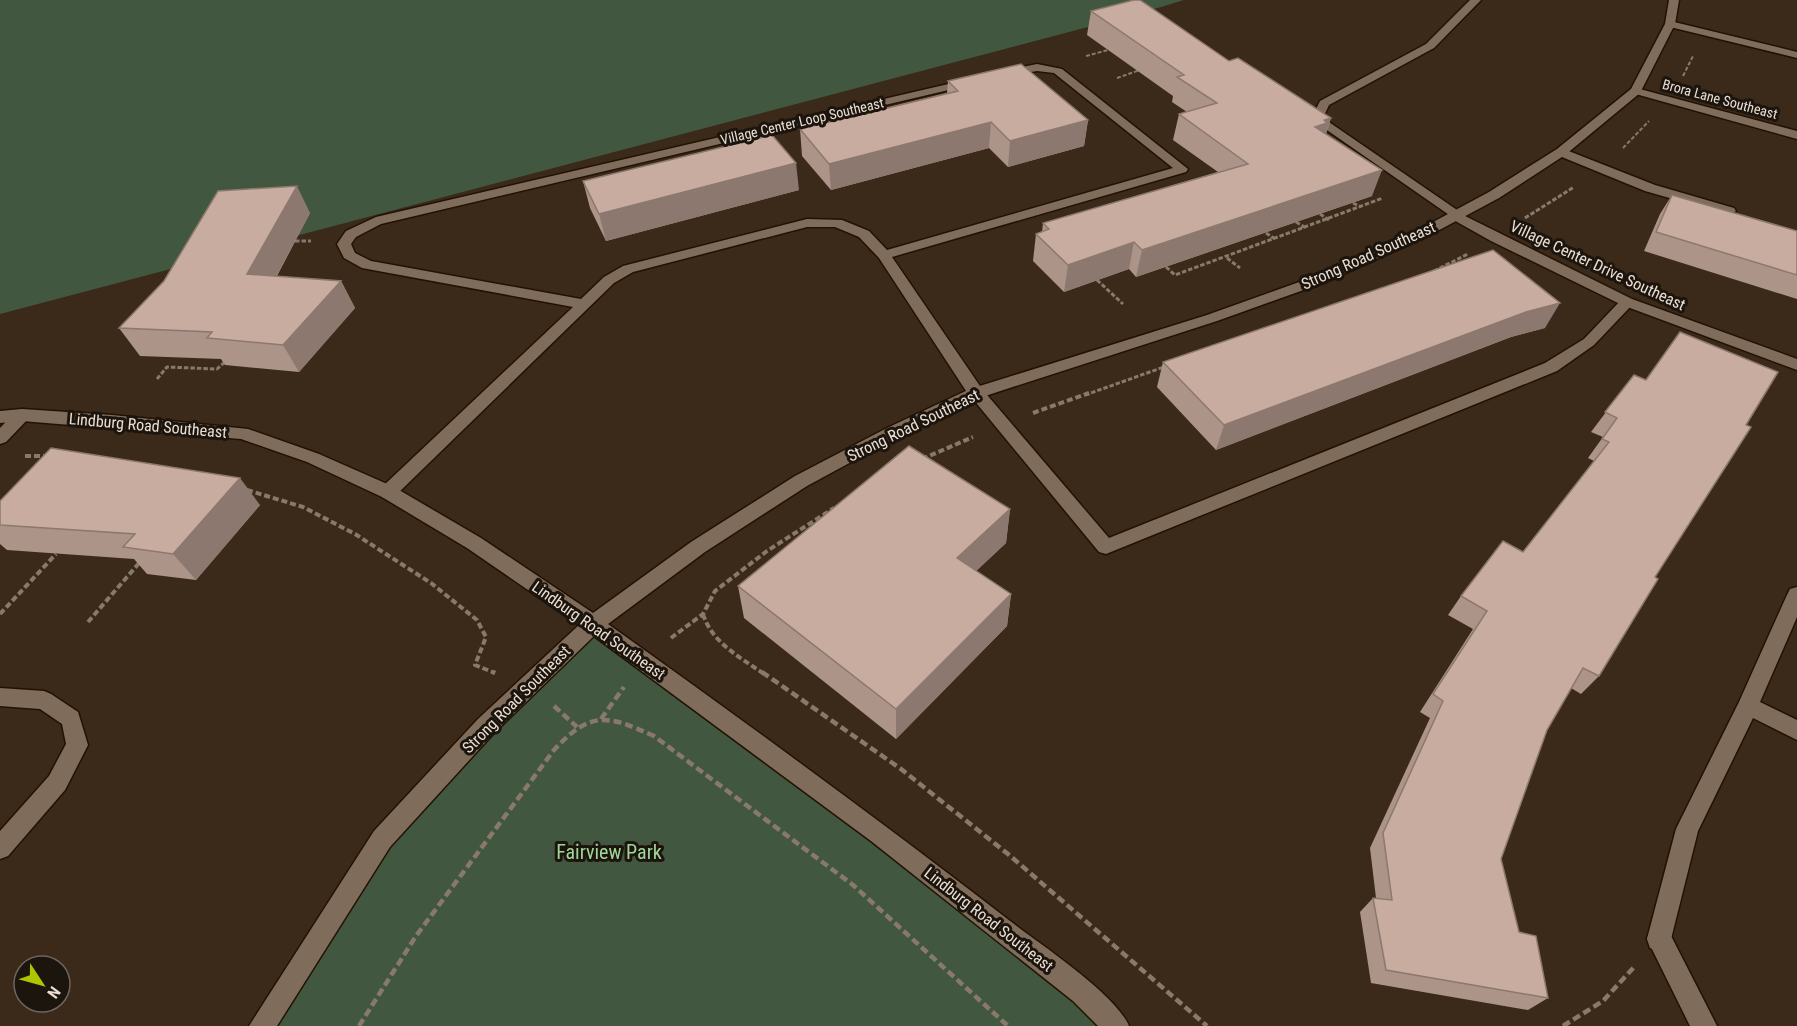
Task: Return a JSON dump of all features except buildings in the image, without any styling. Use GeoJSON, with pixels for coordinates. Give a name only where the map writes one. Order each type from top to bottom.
{"type":"FeatureCollection","features":[{"type":"Feature","properties":{"kind":"street","name":"Village Center Drive Southeast"},"geometry":{"type":"LineString","coordinates":[[1476,0],[1430,46],[1324,103],[1317,119],[1455,215],[1496,238],[1627,302],[1797,365]]}},
{"type":"Feature","properties":{"kind":"street","name":"Strong Road Southeast"},"geometry":{"type":"LineString","coordinates":[[262,1026],[382,839],[486,726],[593,624],[698,548],[801,481],[893,432],[976,393],[1179,329],[1321,279],[1398,245],[1494,195],[1561,152],[1636,91],[1670,24],[1674,0]]}},
{"type":"Feature","properties":{"kind":"street"},"geometry":{"type":"LineString","coordinates":[[1670,24],[1797,55]]}},
{"type":"Feature","properties":{"kind":"street","name":"Village Center Loop Southeast"},"geometry":{"type":"LineString","coordinates":[[584,304],[367,265],[349,255],[344,244],[351,234],[376,221],[1033,67],[1047,67],[1058,71],[1182,169],[884,255]]}},
{"type":"Feature","properties":{"kind":"street","name":"Brora Lane Southeast"},"geometry":{"type":"LineString","coordinates":[[1636,91],[1797,135]]}},
{"type":"Feature","properties":{"kind":"street"},"geometry":{"type":"LineString","coordinates":[[1561,152],[1650,188],[1740,215]]}},
{"type":"Feature","properties":{"kind":"street"},"geometry":{"type":"LineString","coordinates":[[388,492],[609,280],[628,269],[807,223],[837,223],[846,226],[864,234],[884,255],[976,393],[1106,547],[1551,367],[1590,342],[1627,302]]}},
{"type":"Feature","properties":{"kind":"street"},"geometry":{"type":"LineString","coordinates":[[0,438],[22,415]]}},
{"type":"Feature","properties":{"kind":"street","name":"Lindburg Road Southeast"},"geometry":{"type":"LineString","coordinates":[[0,417],[22,415],[242,433],[313,458],[388,492],[474,543],[593,624],[879,832],[1082,992],[1116,1026]]}},
{"type":"Feature","properties":{"kind":"street"},"geometry":{"type":"LineString","coordinates":[[1704,1026],[1659,939],[1687,829],[1748,706],[1797,595]]}},
{"type":"Feature","properties":{"kind":"street"},"geometry":{"type":"LineString","coordinates":[[0,697],[44,700],[71,719],[77,745],[57,783],[0,848]]}},
{"type":"Feature","properties":{"kind":"street"},"geometry":{"type":"LineString","coordinates":[[1748,706],[1797,730]]}},
{"type":"Feature","properties":{"kind":"path"},"geometry":{"type":"LineString","coordinates":[[1086,56],[1120,47]]}},
{"type":"Feature","properties":{"kind":"path"},"geometry":{"type":"LineString","coordinates":[[1681,79],[1696,47]]}},
{"type":"Feature","properties":{"kind":"path"},"geometry":{"type":"LineString","coordinates":[[1117,78],[1144,69]]}},
{"type":"Feature","properties":{"kind":"path"},"geometry":{"type":"LineString","coordinates":[[1617,154],[1650,120]]}},
{"type":"Feature","properties":{"kind":"path"},"geometry":{"type":"LineString","coordinates":[[1521,221],[1582,181]]}},
{"type":"Feature","properties":{"kind":"path"},"geometry":{"type":"LineString","coordinates":[[1166,267],[1175,274],[1227,258],[1386,197]]}},
{"type":"Feature","properties":{"kind":"path"},"geometry":{"type":"LineString","coordinates":[[1353,203],[1361,208]]}},
{"type":"Feature","properties":{"kind":"path"},"geometry":{"type":"LineString","coordinates":[[1320,214],[1329,220]]}},
{"type":"Feature","properties":{"kind":"path"},"geometry":{"type":"LineString","coordinates":[[1296,222],[1306,228]]}},
{"type":"Feature","properties":{"kind":"path"},"geometry":{"type":"LineString","coordinates":[[1266,233],[1276,240]]}},
{"type":"Feature","properties":{"kind":"path"},"geometry":{"type":"LineString","coordinates":[[295,241],[311,241]]}},
{"type":"Feature","properties":{"kind":"path"},"geometry":{"type":"LineString","coordinates":[[1426,275],[1469,254]]}},
{"type":"Feature","properties":{"kind":"path"},"geometry":{"type":"LineString","coordinates":[[1227,258],[1240,268]]}},
{"type":"Feature","properties":{"kind":"path"},"geometry":{"type":"LineString","coordinates":[[1098,280],[1123,304]]}},
{"type":"Feature","properties":{"kind":"path"},"geometry":{"type":"LineString","coordinates":[[158,379],[166,367],[217,369],[230,356]]}},
{"type":"Feature","properties":{"kind":"path"},"geometry":{"type":"LineString","coordinates":[[916,462],[1002,424],[1170,365]]}},
{"type":"Feature","properties":{"kind":"path"},"geometry":{"type":"LineString","coordinates":[[22,456],[54,456]]}},
{"type":"Feature","properties":{"kind":"path"},"geometry":{"type":"LineString","coordinates":[[238,487],[303,507],[355,534],[431,583],[477,620],[486,637],[475,665]]}},
{"type":"Feature","properties":{"kind":"path"},"geometry":{"type":"LineString","coordinates":[[670,638],[703,614],[715,591],[767,551],[836,507]]}},
{"type":"Feature","properties":{"kind":"path"},"geometry":{"type":"LineString","coordinates":[[0,614],[56,554]]}},
{"type":"Feature","properties":{"kind":"path"},"geometry":{"type":"LineString","coordinates":[[88,622],[142,560]]}},
{"type":"Feature","properties":{"kind":"path"},"geometry":{"type":"LineString","coordinates":[[703,614],[708,630],[723,645],[902,769],[1026,868],[1208,1026]]}},
{"type":"Feature","properties":{"kind":"path"},"geometry":{"type":"LineString","coordinates":[[601,719],[626,684]]}},
{"type":"Feature","properties":{"kind":"path"},"geometry":{"type":"LineString","coordinates":[[549,702],[577,727]]}},
{"type":"Feature","properties":{"kind":"path"},"geometry":{"type":"LineString","coordinates":[[359,1026],[416,936],[554,750],[577,727],[601,719],[622,721],[654,736],[853,885],[1008,1026]]}},
{"type":"Feature","properties":{"kind":"path"},"geometry":{"type":"LineString","coordinates":[[1563,1026],[1603,1000],[1659,939]]}},
{"type":"Feature","properties":{"kind":"green space"},"geometry":{"type":"Polygon","coordinates":[[[0,0],[1184,0],[0,314],[0,0]]]}},
{"type":"Feature","properties":{"kind":"green space","name":"Fairview Park"},"geometry":{"type":"Polygon","coordinates":[[[593,624],[1116,1026],[262,1026],[382,839],[593,624]]]}}]}
